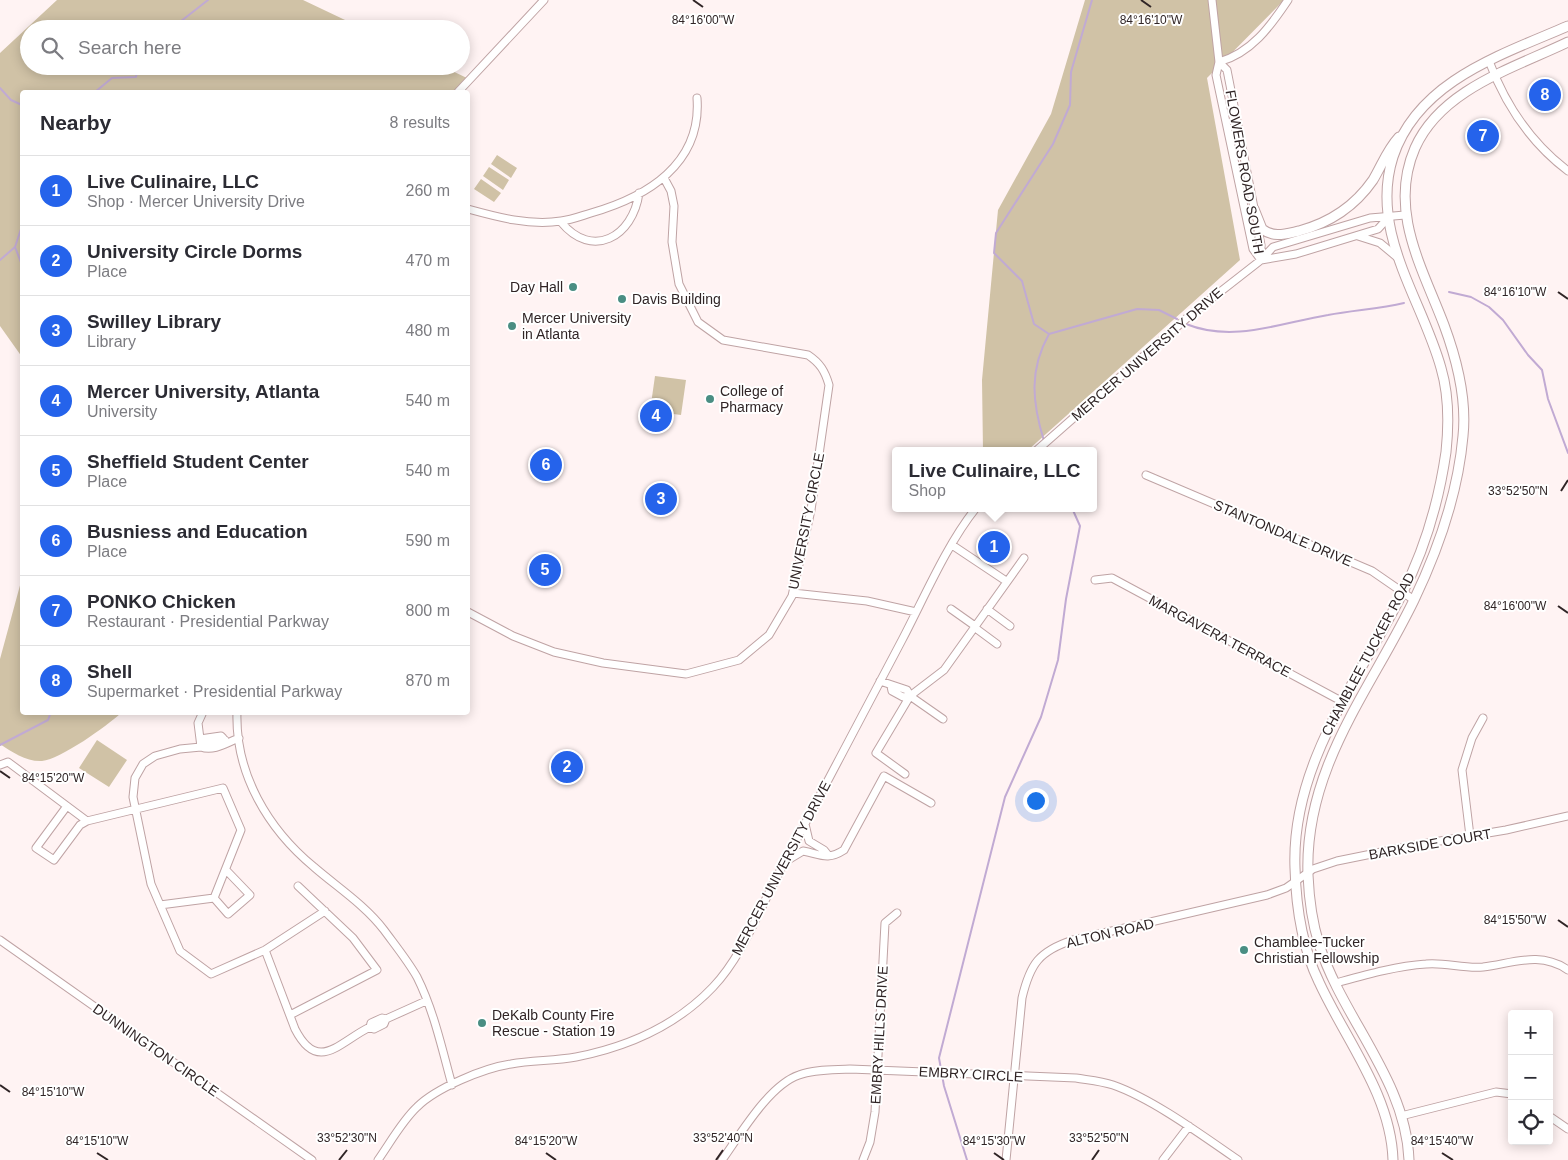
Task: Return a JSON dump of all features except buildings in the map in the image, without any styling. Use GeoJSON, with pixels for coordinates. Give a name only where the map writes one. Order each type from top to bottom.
{"type":"FeatureCollection","features":[{"type":"Feature","properties":{"kind":"main road"},"geometry":{"type":"LineString","coordinates":[[1552,32],[1560,24],[1568,20]]}},
{"type":"Feature","properties":{"kind":"main road","name":"CHAMBLEE TUCKER ROAD"},"geometry":{"type":"LineString","coordinates":[[1393,1160],[1389,1130],[1374,1087],[1318,980],[1307,952],[1296,882],[1296,839],[1306,785],[1322,741],[1404,591],[1424,540],[1438,496],[1446,451],[1448,416],[1442,370],[1399,259],[1388,218],[1388,184],[1393,158],[1403,134],[1427,101],[1448,83],[1489,61],[1568,26]]}},
{"type":"Feature","properties":{"kind":"main road","name":"CHAMBLEE TUCKER ROAD"},"geometry":{"type":"LineString","coordinates":[[1409,1160],[1401,1116],[1383,1071],[1336,983],[1319,944],[1310,899],[1308,872],[1309,840],[1314,808],[1329,759],[1414,600],[1439,540],[1459,466],[1464,416],[1458,368],[1445,327],[1410,240],[1405,215],[1404,200],[1407,173],[1415,148],[1426,129],[1452,102],[1495,77],[1568,42]]}},
{"type":"Feature","properties":{"kind":"main road"},"geometry":{"type":"LineString","coordinates":[[1254,209],[1262,229],[1280,236],[1310,228],[1334,217],[1360,196],[1373,180],[1391,146],[1403,134]]}},
{"type":"Feature","properties":{"kind":"street"},"geometry":{"type":"LineString","coordinates":[[460,90],[544,0]]}},
{"type":"Feature","properties":{"kind":"street","name":"FLOWERS ROAD SOUTH"},"geometry":{"type":"LineString","coordinates":[[1212,0],[1219,62],[1216,76],[1253,249],[1261,260]]}},
{"type":"Feature","properties":{"kind":"street"},"geometry":{"type":"LineString","coordinates":[[1219,62],[1232,58],[1251,46],[1288,0]]}},
{"type":"Feature","properties":{"kind":"street"},"geometry":{"type":"LineString","coordinates":[[1489,61],[1502,93],[1530,136],[1568,171]]}},
{"type":"Feature","properties":{"kind":"street","name":"FLOWERS ROAD SOUTH"},"geometry":{"type":"LineString","coordinates":[[1219,62],[1227,70],[1261,245],[1261,260]]}},
{"type":"Feature","properties":{"kind":"street"},"geometry":{"type":"LineString","coordinates":[[470,210],[513,221],[561,222],[618,205],[664,178],[681,159],[691,142],[698,112],[697,98]]}},
{"type":"Feature","properties":{"kind":"street","name":"UNIVERSITY CIRCLE"},"geometry":{"type":"LineString","coordinates":[[470,613],[513,636],[554,652],[603,664],[686,674],[723,666],[739,660],[774,628],[793,593],[812,499],[829,385],[827,376],[817,360],[808,354],[723,340],[698,322],[679,284],[672,242],[674,206],[671,191],[664,178]]}},
{"type":"Feature","properties":{"kind":"street"},"geometry":{"type":"LineString","coordinates":[[561,222],[578,237],[594,241],[612,237],[631,221],[637,210],[639,193]]}},
{"type":"Feature","properties":{"kind":"street","name":"MERCER UNIVERSITY DRIVE"},"geometry":{"type":"LineString","coordinates":[[1040,447],[1188,317],[1261,260],[1273,247],[1294,239],[1370,218],[1388,218],[1405,215]]}},
{"type":"Feature","properties":{"kind":"street","name":"MERCER UNIVERSITY DRIVE"},"geometry":{"type":"LineString","coordinates":[[1261,260],[1296,254],[1355,236],[1379,228],[1388,218]]}},
{"type":"Feature","properties":{"kind":"street"},"geometry":{"type":"LineString","coordinates":[[1355,236],[1380,242],[1399,259]]}},
{"type":"Feature","properties":{"kind":"street","name":"STANTONDALE DRIVE"},"geometry":{"type":"LineString","coordinates":[[1146,475],[1372,571],[1404,591],[1414,600]]}},
{"type":"Feature","properties":{"kind":"street","name":"MERCER UNIVERSITY DRIVE"},"geometry":{"type":"LineString","coordinates":[[378,1160],[416,1107],[452,1085],[496,1067],[575,1058],[603,1051],[664,1026],[690,1008],[713,987],[730,966],[749,935],[784,863],[916,612],[952,545],[973,512]]}},
{"type":"Feature","properties":{"kind":"street"},"geometry":{"type":"LineString","coordinates":[[952,545],[1006,582]]}},
{"type":"Feature","properties":{"kind":"street"},"geometry":{"type":"LineString","coordinates":[[905,774],[876,753],[910,696],[944,670],[1024,558]]}},
{"type":"Feature","properties":{"kind":"street","name":"MARGAVERA TERRACE"},"geometry":{"type":"LineString","coordinates":[[1095,580],[1112,578],[1343,702]]}},
{"type":"Feature","properties":{"kind":"street"},"geometry":{"type":"LineString","coordinates":[[793,593],[867,601],[916,612]]}},
{"type":"Feature","properties":{"kind":"street"},"geometry":{"type":"LineString","coordinates":[[951,609],[997,644]]}},
{"type":"Feature","properties":{"kind":"street"},"geometry":{"type":"LineString","coordinates":[[987,609],[1010,626]]}},
{"type":"Feature","properties":{"kind":"street"},"geometry":{"type":"LineString","coordinates":[[880,681],[906,690],[910,696],[944,719]]}},
{"type":"Feature","properties":{"kind":"street"},"geometry":{"type":"LineString","coordinates":[[201,743],[198,723],[202,715]]}},
{"type":"Feature","properties":{"kind":"street"},"geometry":{"type":"LineString","coordinates":[[237,715],[239,738],[249,778],[268,820],[294,850],[350,896],[383,928],[416,976],[426,1001],[452,1085]]}},
{"type":"Feature","properties":{"kind":"street"},"geometry":{"type":"LineString","coordinates":[[1470,836],[1462,770],[1468,747],[1483,718]]}},
{"type":"Feature","properties":{"kind":"street"},"geometry":{"type":"LineString","coordinates":[[239,738],[228,740],[222,736],[155,756],[143,764],[135,778],[133,797],[151,884],[180,951],[211,974],[265,950],[325,911]]}},
{"type":"Feature","properties":{"kind":"street"},"geometry":{"type":"LineString","coordinates":[[0,765],[8,762],[87,821]]}},
{"type":"Feature","properties":{"kind":"street"},"geometry":{"type":"LineString","coordinates":[[784,863],[794,855],[808,852],[821,857],[835,855],[844,850],[884,776],[931,803]]}},
{"type":"Feature","properties":{"kind":"street"},"geometry":{"type":"LineString","coordinates":[[67,806],[36,848],[54,860],[80,825],[87,821],[223,788],[241,830],[214,898]]}},
{"type":"Feature","properties":{"kind":"street","name":"BARKSIDE COURT"},"geometry":{"type":"LineString","coordinates":[[1296,882],[1308,872],[1337,861],[1568,816]]}},
{"type":"Feature","properties":{"kind":"street"},"geometry":{"type":"LineString","coordinates":[[805,823],[809,840],[828,855]]}},
{"type":"Feature","properties":{"kind":"street"},"geometry":{"type":"LineString","coordinates":[[808,852],[813,843]]}},
{"type":"Feature","properties":{"kind":"street"},"geometry":{"type":"LineString","coordinates":[[214,898],[228,914],[250,895],[226,870]]}},
{"type":"Feature","properties":{"kind":"street","name":"ALTON ROAD"},"geometry":{"type":"LineString","coordinates":[[1006,1160],[1022,998],[1026,981],[1035,963],[1044,953],[1073,940],[1248,901],[1286,888],[1296,882]]}},
{"type":"Feature","properties":{"kind":"street"},"geometry":{"type":"LineString","coordinates":[[290,1015],[377,970],[353,938],[298,886]]}},
{"type":"Feature","properties":{"kind":"street"},"geometry":{"type":"LineString","coordinates":[[160,905],[214,898]]}},
{"type":"Feature","properties":{"kind":"street","name":"EMBRY HILLS DRIVE"},"geometry":{"type":"LineString","coordinates":[[863,1160],[870,1142],[878,1069],[885,923],[896,913]]}},
{"type":"Feature","properties":{"kind":"street","name":"DUNNINGTON CIRCLE"},"geometry":{"type":"LineString","coordinates":[[0,940],[312,1160]]}},
{"type":"Feature","properties":{"kind":"street"},"geometry":{"type":"LineString","coordinates":[[265,950],[299,1037],[314,1051],[322,1054],[329,1053],[370,1027],[374,1029],[384,1024],[386,1019],[426,1001]]}},
{"type":"Feature","properties":{"kind":"street"},"geometry":{"type":"LineString","coordinates":[[1336,983],[1427,964],[1482,967],[1522,959],[1539,958],[1558,963],[1568,970]]}},
{"type":"Feature","properties":{"kind":"street","name":"EMBRY CIRCLE"},"geometry":{"type":"LineString","coordinates":[[722,1160],[768,1099],[798,1075],[818,1070],[878,1069],[1076,1078],[1114,1085],[1189,1126],[1238,1160]]}},
{"type":"Feature","properties":{"kind":"street"},"geometry":{"type":"LineString","coordinates":[[1401,1116],[1496,1092],[1508,1094]]}},
{"type":"Feature","properties":{"kind":"street"},"geometry":{"type":"LineString","coordinates":[[1553,1119],[1568,1129]]}},
{"type":"Feature","properties":{"kind":"street"},"geometry":{"type":"LineString","coordinates":[[1164,1160],[1189,1126]]}},
{"type":"Feature","properties":{"kind":"shaded area"},"geometry":{"type":"Polygon","coordinates":[[[57,0],[303,0],[345,20],[35,20],[57,0]]]}},
{"type":"Feature","properties":{"kind":"shaded area"},"geometry":{"type":"Polygon","coordinates":[[[1085,0],[1284,0],[1207,78],[1240,260],[1031,447],[983,447],[982,380],[998,210],[1051,114],[1085,0]]]}},
{"type":"Feature","properties":{"kind":"shaded area"},"geometry":{"type":"Polygon","coordinates":[[[20,34],[20,75],[461,75],[471,80],[462,90],[20,90],[20,354],[0,326],[0,53],[20,34]]]}},
{"type":"Feature","properties":{"kind":"shaded area"},"geometry":{"type":"Polygon","coordinates":[[[497,155],[517,168],[511,178],[491,164],[497,155]]]}},
{"type":"Feature","properties":{"kind":"shaded area"},"geometry":{"type":"Polygon","coordinates":[[[489,167],[509,180],[503,190],[483,176],[489,167]]]}},
{"type":"Feature","properties":{"kind":"shaded area"},"geometry":{"type":"Polygon","coordinates":[[[481,179],[501,193],[494,202],[474,189],[481,179]]]}},
{"type":"Feature","properties":{"kind":"shaded area"},"geometry":{"type":"Polygon","coordinates":[[[655,376],[686,380],[681,415],[650,411],[655,376]]]}},
{"type":"Feature","properties":{"kind":"shaded area"},"geometry":{"type":"Polygon","coordinates":[[[20,585],[20,715],[119,715],[72,748],[50,759],[36,761],[25,758],[0,744],[0,659],[20,585]]]}},
{"type":"Feature","properties":{"kind":"shaded area"},"geometry":{"type":"Polygon","coordinates":[[[97,740],[127,760],[109,787],[79,768],[97,740]]]}},
{"type":"Feature","properties":{"kind":"waterway"},"geometry":{"type":"LineString","coordinates":[[182,20],[208,0]]}},
{"type":"Feature","properties":{"kind":"waterway"},"geometry":{"type":"LineString","coordinates":[[1092,0],[1071,72],[1070,105],[1053,144],[996,233],[994,253],[1022,281],[1034,324],[1049,334],[1137,309],[1159,310],[1177,319]]}},
{"type":"Feature","properties":{"kind":"waterway"},"geometry":{"type":"LineString","coordinates":[[97,90],[112,78],[136,77],[136,75]]}},
{"type":"Feature","properties":{"kind":"waterway"},"geometry":{"type":"LineString","coordinates":[[0,88],[11,100],[20,104]]}},
{"type":"Feature","properties":{"kind":"waterway"},"geometry":{"type":"LineString","coordinates":[[0,260],[15,247],[20,232]]}},
{"type":"Feature","properties":{"kind":"waterway"},"geometry":{"type":"LineString","coordinates":[[15,247],[20,260]]}},
{"type":"Feature","properties":{"kind":"waterway"},"geometry":{"type":"LineString","coordinates":[[1449,292],[1471,297],[1489,307],[1503,320],[1528,355],[1542,370],[1548,399],[1568,453]]}},
{"type":"Feature","properties":{"kind":"waterway"},"geometry":{"type":"LineString","coordinates":[[1186,324],[1221,332],[1239,332],[1338,313],[1404,303]]}},
{"type":"Feature","properties":{"kind":"waterway"},"geometry":{"type":"LineString","coordinates":[[1044,441],[1037,413],[1034,386],[1038,360],[1049,334]]}},
{"type":"Feature","properties":{"kind":"waterway"},"geometry":{"type":"LineString","coordinates":[[967,1160],[944,1086],[939,1058],[1005,797],[1041,717],[1058,660],[1066,599],[1080,526],[1074,512]]}},
{"type":"Feature","properties":{"kind":"waterway"},"geometry":{"type":"LineString","coordinates":[[0,745],[48,720],[50,715]]}},
{"type":"Feature","properties":{"kind":"place","name":"Shell"},"geometry":{"type":"Point","coordinates":[1545,95]}},
{"type":"Feature","properties":{"kind":"place","name":"PONKO Chicken"},"geometry":{"type":"Point","coordinates":[1483,136]}},
{"type":"Feature","properties":{"kind":"place","name":"Day Hall"},"geometry":{"type":"Point","coordinates":[573,287]}},
{"type":"Feature","properties":{"kind":"place","name":"Davis Building"},"geometry":{"type":"Point","coordinates":[622,299]}},
{"type":"Feature","properties":{"kind":"place","name":"Mercer University in Atlanta"},"geometry":{"type":"Point","coordinates":[512,326]}},
{"type":"Feature","properties":{"kind":"place","name":"College of Pharmacy"},"geometry":{"type":"Point","coordinates":[710,399]}},
{"type":"Feature","properties":{"kind":"place","name":"Mercer University, Atlanta"},"geometry":{"type":"Point","coordinates":[656,416]}},
{"type":"Feature","properties":{"kind":"place","name":"Busniess and Education"},"geometry":{"type":"Point","coordinates":[546,465]}},
{"type":"Feature","properties":{"kind":"place","name":"Swilley Library"},"geometry":{"type":"Point","coordinates":[661,499]}},
{"type":"Feature","properties":{"kind":"place","name":"Live Culinaire, LLC"},"geometry":{"type":"Point","coordinates":[994,547]}},
{"type":"Feature","properties":{"kind":"place","name":"Sheffield Student Center"},"geometry":{"type":"Point","coordinates":[545,570]}},
{"type":"Feature","properties":{"kind":"place","name":"University Circle Dorms"},"geometry":{"type":"Point","coordinates":[567,767]}},
{"type":"Feature","properties":{"kind":"place","name":"Chamblee-Tucker Christian Fellowship"},"geometry":{"type":"Point","coordinates":[1244,950]}},
{"type":"Feature","properties":{"kind":"place","name":"DeKalb County Fire Rescue - Station 19"},"geometry":{"type":"Point","coordinates":[482,1023]}}]}
